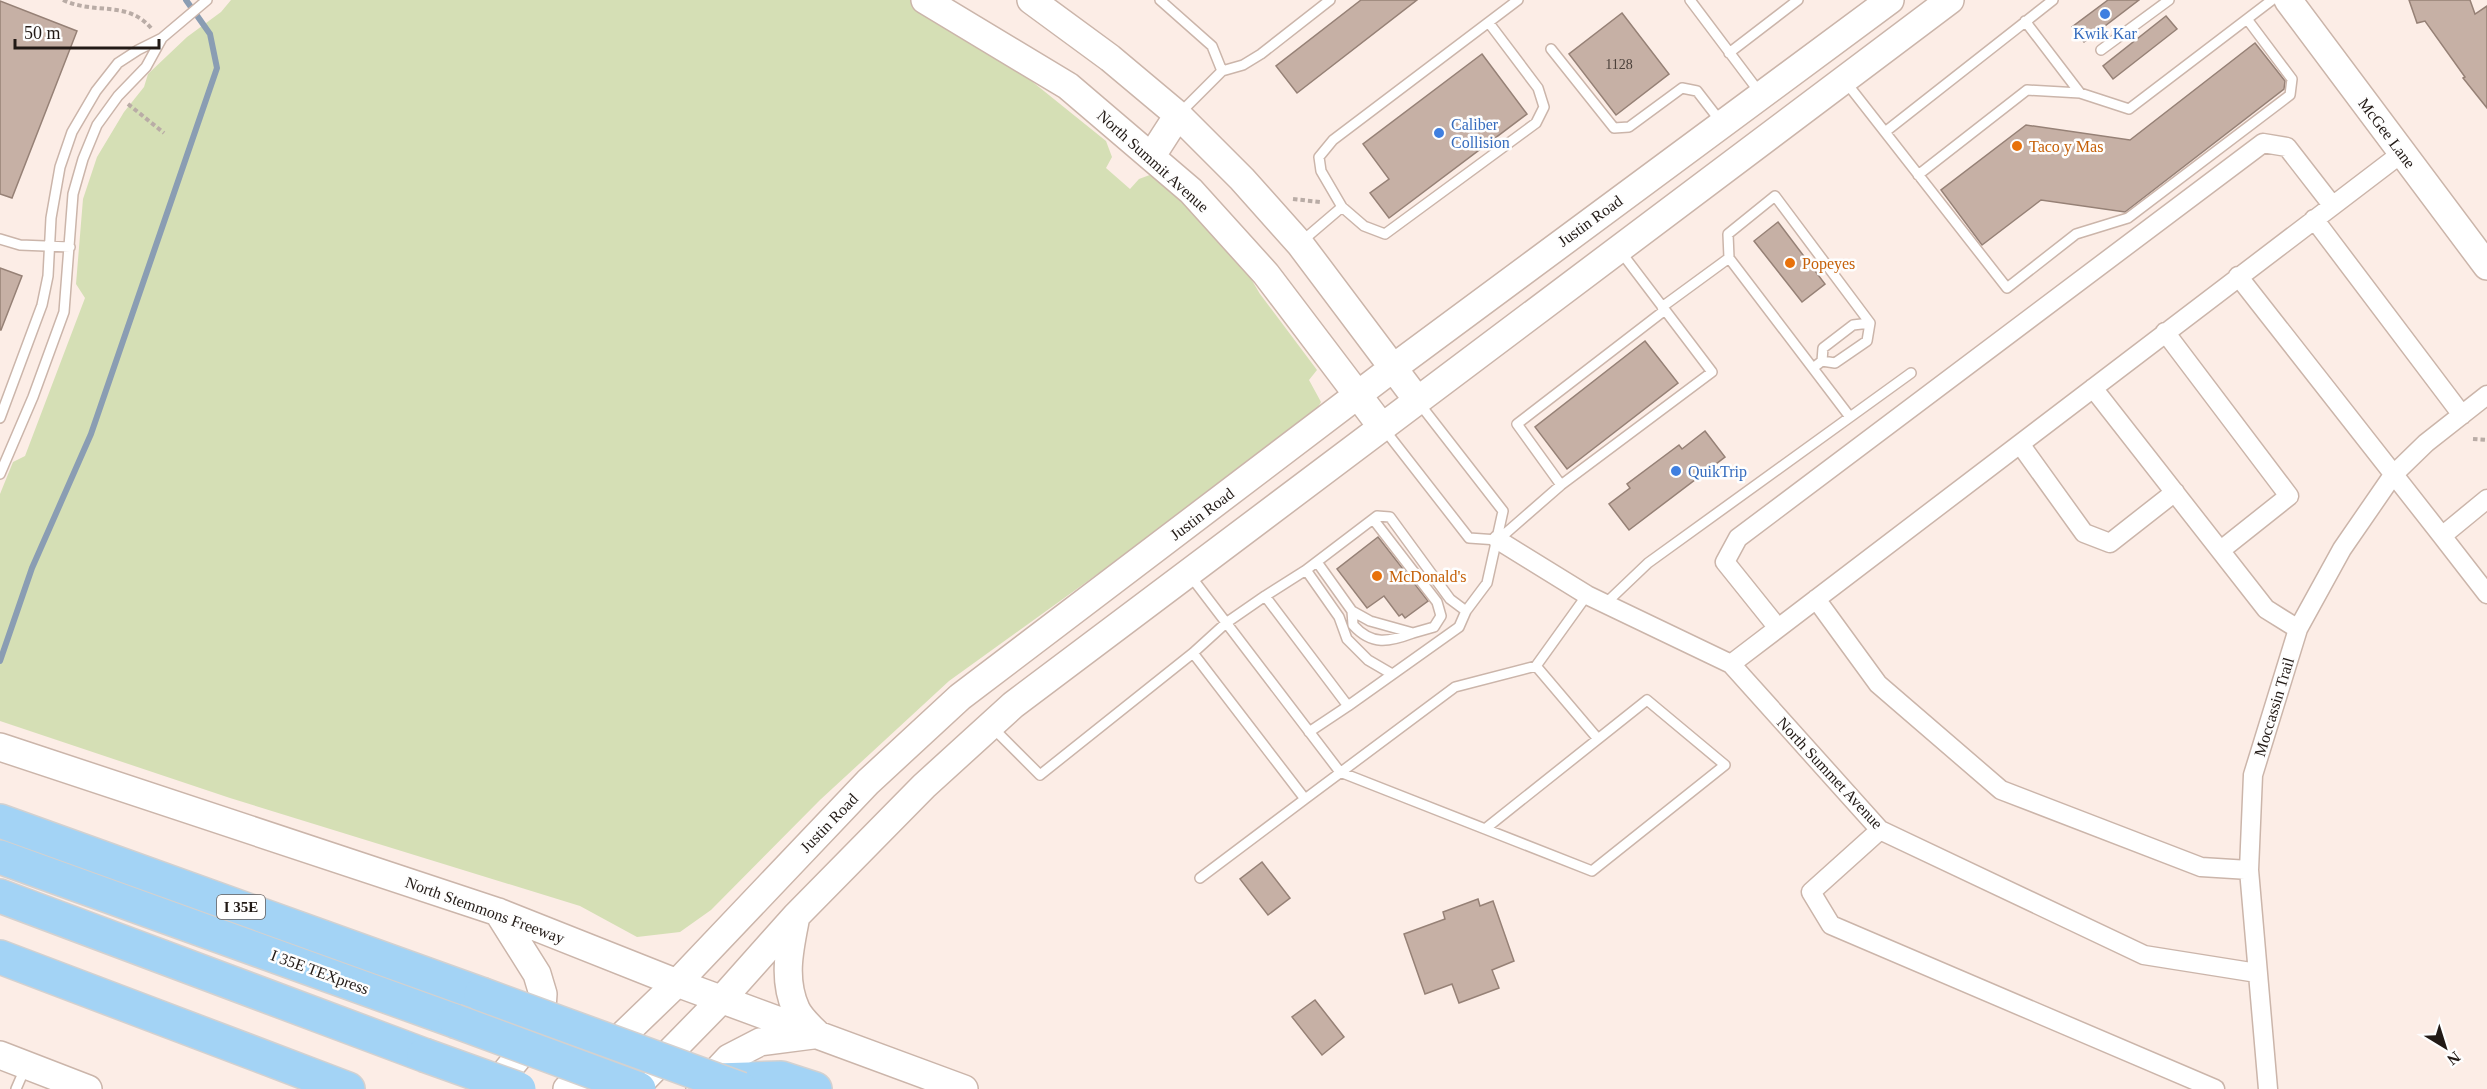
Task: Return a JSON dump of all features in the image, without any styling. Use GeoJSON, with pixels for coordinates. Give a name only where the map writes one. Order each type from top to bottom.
{"type":"FeatureCollection","features":[{"type":"Feature","properties":{"kind":"highway","name":"I 35E"},"geometry":{"type":"LineString","coordinates":[[0,820],[481,994],[719,1086]]}},
{"type":"Feature","properties":{"kind":"highway","name":"I 35E TEXpress"},"geometry":{"type":"LineString","coordinates":[[0,857],[639,1089]]}},
{"type":"Feature","properties":{"kind":"highway"},"geometry":{"type":"LineString","coordinates":[[0,896],[519,1089]]}},
{"type":"Feature","properties":{"kind":"highway"},"geometry":{"type":"LineString","coordinates":[[0,957],[348,1089]]}},
{"type":"Feature","properties":{"kind":"highway"},"geometry":{"type":"LineString","coordinates":[[719,1086],[781,1078],[815,1089]]}},
{"type":"Feature","properties":{"kind":"main road","name":"North Summit Avenue"},"geometry":{"type":"LineString","coordinates":[[925,0],[1068,86],[1191,191],[1266,274],[1357,396],[1383,427]]}},
{"type":"Feature","properties":{"kind":"main road"},"geometry":{"type":"LineString","coordinates":[[1031,0],[1110,58],[1178,115],[1242,179],[1299,244],[1418,401]]}},
{"type":"Feature","properties":{"kind":"main road","name":"Justin Road"},"geometry":{"type":"LineString","coordinates":[[567,1089],[677,983],[861,789],[960,697],[1393,368],[1890,0]]}},
{"type":"Feature","properties":{"kind":"main road"},"geometry":{"type":"LineString","coordinates":[[634,1089],[722,999],[796,916],[924,786],[990,725],[1046,678],[1950,0]]}},
{"type":"Feature","properties":{"kind":"main road","name":"McGee Lane"},"geometry":{"type":"LineString","coordinates":[[2288,0],[2487,266]]}},
{"type":"Feature","properties":{"kind":"main road"},"geometry":{"type":"LineString","coordinates":[[1150,157],[1178,115]]}},
{"type":"Feature","properties":{"kind":"main road","name":"North Stemmons Freeway"},"geometry":{"type":"LineString","coordinates":[[0,747],[498,912],[677,983],[964,1089]]}},
{"type":"Feature","properties":{"kind":"main road"},"geometry":{"type":"LineString","coordinates":[[492,1089],[532,1040],[542,1023],[543,994],[537,974],[498,912]]}},
{"type":"Feature","properties":{"kind":"main road"},"geometry":{"type":"LineString","coordinates":[[796,916],[787,960],[788,981],[796,1010],[817,1034]]}},
{"type":"Feature","properties":{"kind":"main road"},"geometry":{"type":"LineString","coordinates":[[719,1086],[729,1058],[760,1042],[817,1034]]}},
{"type":"Feature","properties":{"kind":"main road"},"geometry":{"type":"LineString","coordinates":[[0,1055],[21,1077],[88,1089]]}},
{"type":"Feature","properties":{"kind":"street"},"geometry":{"type":"LineString","coordinates":[[1778,628],[1725,562],[1738,538],[2263,143],[2288,147],[2332,205]]}},
{"type":"Feature","properties":{"kind":"street"},"geometry":{"type":"LineString","coordinates":[[1731,664],[2402,153]]}},
{"type":"Feature","properties":{"kind":"street"},"geometry":{"type":"LineString","coordinates":[[2314,219],[2462,415]]}},
{"type":"Feature","properties":{"kind":"street"},"geometry":{"type":"LineString","coordinates":[[2238,276],[2487,594]]}},
{"type":"Feature","properties":{"kind":"street"},"geometry":{"type":"LineString","coordinates":[[2165,332],[2289,496],[2221,550]]}},
{"type":"Feature","properties":{"kind":"street"},"geometry":{"type":"LineString","coordinates":[[2093,388],[2266,609],[2298,629]]}},
{"type":"Feature","properties":{"kind":"street","name":"Moccassin Trail"},"geometry":{"type":"LineString","coordinates":[[2268,1089],[2249,870],[2253,775],[2298,629],[2342,549],[2393,475],[2426,443],[2487,395]]}},
{"type":"Feature","properties":{"kind":"street"},"geometry":{"type":"LineString","coordinates":[[2020,444],[2084,533],[2110,543],[2175,492]]}},
{"type":"Feature","properties":{"kind":"street"},"geometry":{"type":"LineString","coordinates":[[2442,536],[2487,500]]}},
{"type":"Feature","properties":{"kind":"street","name":"North Summet Avenue"},"geometry":{"type":"LineString","coordinates":[[1498,540],[1587,595],[1731,664],[1880,831],[2144,955],[2257,973]]}},
{"type":"Feature","properties":{"kind":"street"},"geometry":{"type":"LineString","coordinates":[[1816,599],[1878,684],[2001,790],[2201,867],[2249,870]]}},
{"type":"Feature","properties":{"kind":"street"},"geometry":{"type":"LineString","coordinates":[[1880,831],[1811,892],[1831,925],[2215,1089]]}},
{"type":"Feature","properties":{"kind":"lane"},"geometry":{"type":"LineString","coordinates":[[0,418],[42,305],[48,276],[51,218],[60,167],[72,132],[96,91],[118,63],[138,50],[162,39],[207,0]]}},
{"type":"Feature","properties":{"kind":"lane"},"geometry":{"type":"LineString","coordinates":[[1160,0],[1212,46],[1222,71]]}},
{"type":"Feature","properties":{"kind":"lane"},"geometry":{"type":"LineString","coordinates":[[1178,115],[1222,71],[1243,65],[1262,54],[1330,0]]}},
{"type":"Feature","properties":{"kind":"lane"},"geometry":{"type":"LineString","coordinates":[[1489,23],[1538,88],[1544,107],[1536,123],[1385,234],[1364,226],[1342,207],[1321,171],[1319,157],[1333,140],[1518,0]]}},
{"type":"Feature","properties":{"kind":"lane"},"geometry":{"type":"LineString","coordinates":[[1690,0],[1761,95]]}},
{"type":"Feature","properties":{"kind":"lane"},"geometry":{"type":"LineString","coordinates":[[1729,53],[1797,0]]}},
{"type":"Feature","properties":{"kind":"lane"},"geometry":{"type":"LineString","coordinates":[[1885,132],[2053,0]]}},
{"type":"Feature","properties":{"kind":"lane"},"geometry":{"type":"LineString","coordinates":[[2101,50],[2169,0]]}},
{"type":"Feature","properties":{"kind":"lane"},"geometry":{"type":"LineString","coordinates":[[1918,175],[2027,90],[2080,93],[2129,109],[2272,0]]}},
{"type":"Feature","properties":{"kind":"lane"},"geometry":{"type":"LineString","coordinates":[[1844,80],[2007,288],[2076,234],[2127,218],[2290,95],[2292,79],[2247,19]]}},
{"type":"Feature","properties":{"kind":"lane"},"geometry":{"type":"LineString","coordinates":[[2025,21],[2080,93]]}},
{"type":"Feature","properties":{"kind":"lane"},"geometry":{"type":"LineString","coordinates":[[0,474],[33,397],[64,312],[73,194],[83,159],[97,125],[118,96],[146,67],[162,39]]}},
{"type":"Feature","properties":{"kind":"lane"},"geometry":{"type":"LineString","coordinates":[[1551,49],[1614,128],[1629,128],[1682,88],[1697,91],[1723,124]]}},
{"type":"Feature","properties":{"kind":"lane"},"geometry":{"type":"LineString","coordinates":[[1813,368],[1822,361],[1835,363],[1867,341],[1870,323],[1775,196],[1728,234],[1728,258],[1850,417]]}},
{"type":"Feature","properties":{"kind":"lane"},"geometry":{"type":"LineString","coordinates":[[1299,244],[1342,207]]}},
{"type":"Feature","properties":{"kind":"lane"},"geometry":{"type":"LineString","coordinates":[[0,238],[20,245],[70,247]]}},
{"type":"Feature","properties":{"kind":"lane"},"geometry":{"type":"LineString","coordinates":[[1383,427],[1469,538],[1498,540],[1561,485],[1712,372],[1619,249]]}},
{"type":"Feature","properties":{"kind":"lane"},"geometry":{"type":"LineString","coordinates":[[1561,485],[1517,424],[1728,258]]}},
{"type":"Feature","properties":{"kind":"lane"},"geometry":{"type":"LineString","coordinates":[[1822,361],[1823,348],[1853,325],[1870,323]]}},
{"type":"Feature","properties":{"kind":"lane"},"geometry":{"type":"LineString","coordinates":[[1605,604],[1648,563],[1911,373]]}},
{"type":"Feature","properties":{"kind":"lane"},"geometry":{"type":"LineString","coordinates":[[1309,732],[1459,627],[1466,611],[1487,583],[1503,511],[1418,401]]}},
{"type":"Feature","properties":{"kind":"lane"},"geometry":{"type":"LineString","coordinates":[[990,725],[1040,775],[1193,653],[1226,623],[1306,570],[1377,516],[1390,517],[1450,599],[1466,611]]}},
{"type":"Feature","properties":{"kind":"lane"},"geometry":{"type":"LineString","coordinates":[[1353,611],[1353,625],[1369,639],[1388,640],[1434,627],[1441,616],[1440,608],[1372,519]]}},
{"type":"Feature","properties":{"kind":"lane"},"geometry":{"type":"LineString","coordinates":[[1317,562],[1353,611],[1370,621],[1413,633]]}},
{"type":"Feature","properties":{"kind":"lane"},"geometry":{"type":"LineString","coordinates":[[1306,570],[1339,617],[1347,639],[1368,660],[1392,674]]}},
{"type":"Feature","properties":{"kind":"lane"},"geometry":{"type":"LineString","coordinates":[[1187,572],[1340,772],[1485,829],[1592,871],[1725,765],[1647,700],[1485,829]]}},
{"type":"Feature","properties":{"kind":"lane"},"geometry":{"type":"LineString","coordinates":[[1200,878],[1455,687],[1536,666],[1587,595]]}},
{"type":"Feature","properties":{"kind":"lane"},"geometry":{"type":"LineString","coordinates":[[1264,597],[1348,706]]}},
{"type":"Feature","properties":{"kind":"lane"},"geometry":{"type":"LineString","coordinates":[[1193,653],[1305,799]]}},
{"type":"Feature","properties":{"kind":"lane"},"geometry":{"type":"LineString","coordinates":[[1536,666],[1598,739]]}},
{"type":"Feature","properties":{"kind":"path"},"geometry":{"type":"LineString","coordinates":[[63,0],[81,6],[122,7],[136,12],[151,28]]}},
{"type":"Feature","properties":{"kind":"path"},"geometry":{"type":"LineString","coordinates":[[1293,199],[1320,202]]}},
{"type":"Feature","properties":{"kind":"path"},"geometry":{"type":"LineString","coordinates":[[2473,439],[2487,440]]}},
{"type":"Feature","properties":{"kind":"green space"},"geometry":{"type":"Polygon","coordinates":[[[231,0],[913,0],[1014,67],[1106,141],[1112,157],[1106,168],[1130,189],[1139,179],[1155,173],[1234,250],[1260,294],[1317,370],[1309,380],[1321,402],[1313,416],[1221,485],[949,681],[820,800],[711,910],[680,932],[637,937],[580,906],[230,798],[0,721],[0,494],[13,462],[25,456],[85,298],[76,284],[83,199],[97,157],[124,112],[144,87],[148,74],[187,37],[221,12],[231,0]]]}},
{"type":"Feature","properties":{"kind":"building"},"geometry":{"type":"Polygon","coordinates":[[[1361,0],[1417,0],[1297,93],[1276,66],[1361,0]]]}},
{"type":"Feature","properties":{"kind":"building","name":"Kwik Kar"},"geometry":{"type":"Polygon","coordinates":[[[2108,0],[2139,0],[2084,42],[2072,27],[2108,0]]]}},
{"type":"Feature","properties":{"kind":"building"},"geometry":{"type":"Polygon","coordinates":[[[2409,0],[2470,0],[2475,14],[2487,6],[2487,108],[2463,78],[2465,77],[2425,21],[2417,23],[2409,0]]]}},
{"type":"Feature","properties":{"kind":"building"},"geometry":{"type":"Polygon","coordinates":[[[0,1],[77,31],[12,198],[0,194],[0,1]]]}},
{"type":"Feature","properties":{"kind":"building"},"geometry":{"type":"Polygon","coordinates":[[[1622,13],[1669,74],[1616,115],[1569,54],[1622,13]]]}},
{"type":"Feature","properties":{"kind":"building"},"geometry":{"type":"Polygon","coordinates":[[[2166,16],[2177,29],[2113,79],[2103,66],[2166,16]]]}},
{"type":"Feature","properties":{"kind":"building"},"geometry":{"type":"Polygon","coordinates":[[[2255,43],[2285,81],[2284,89],[2125,212],[2041,200],[1982,245],[1941,190],[2026,125],[2130,140],[2255,43]]]}},
{"type":"Feature","properties":{"kind":"building","name":"Caliber Collision"},"geometry":{"type":"Polygon","coordinates":[[[1482,54],[1527,114],[1389,218],[1370,193],[1389,179],[1363,144],[1482,54]]]}},
{"type":"Feature","properties":{"kind":"building","name":"Popeyes"},"geometry":{"type":"Polygon","coordinates":[[[1778,222],[1825,284],[1802,302],[1754,241],[1778,222]]]}},
{"type":"Feature","properties":{"kind":"building"},"geometry":{"type":"Polygon","coordinates":[[[0,268],[22,276],[1,330],[0,330],[0,268]]]}},
{"type":"Feature","properties":{"kind":"building"},"geometry":{"type":"Polygon","coordinates":[[[1645,341],[1678,383],[1567,469],[1535,427],[1645,341]]]}},
{"type":"Feature","properties":{"kind":"building","name":"QuikTrip"},"geometry":{"type":"Polygon","coordinates":[[[1705,431],[1725,457],[1629,530],[1609,504],[1630,488],[1627,484],[1679,445],[1682,449],[1705,431]]]}},
{"type":"Feature","properties":{"kind":"building","name":"McDonald's"},"geometry":{"type":"Polygon","coordinates":[[[1378,537],[1428,601],[1405,618],[1402,614],[1399,616],[1384,596],[1367,608],[1337,569],[1378,537]]]}},
{"type":"Feature","properties":{"kind":"building"},"geometry":{"type":"Polygon","coordinates":[[[1262,862],[1290,898],[1268,915],[1240,879],[1262,862]]]}},
{"type":"Feature","properties":{"kind":"building"},"geometry":{"type":"Polygon","coordinates":[[[1478,899],[1480,906],[1493,901],[1514,961],[1492,970],[1499,988],[1459,1003],[1452,984],[1425,994],[1404,934],[1445,919],[1443,912],[1478,899]]]}},
{"type":"Feature","properties":{"kind":"building"},"geometry":{"type":"Polygon","coordinates":[[[1315,1000],[1344,1037],[1322,1055],[1292,1017],[1315,1000]]]}},
{"type":"Feature","properties":{"kind":"waterway"},"geometry":{"type":"LineString","coordinates":[[0,661],[32,568],[91,434],[217,68],[210,34],[186,0]]}},
{"type":"Feature","properties":{"kind":"place","name":"Kwik Kar"},"geometry":{"type":"Point","coordinates":[2105,14]}},
{"type":"Feature","properties":{"kind":"place","name":"Caliber Collision"},"geometry":{"type":"Point","coordinates":[1439,133]}},
{"type":"Feature","properties":{"kind":"place","name":"Taco y Mas"},"geometry":{"type":"Point","coordinates":[2017,146]}},
{"type":"Feature","properties":{"kind":"place","name":"Popeyes"},"geometry":{"type":"Point","coordinates":[1790,263]}},
{"type":"Feature","properties":{"kind":"place","name":"QuikTrip"},"geometry":{"type":"Point","coordinates":[1676,471]}},
{"type":"Feature","properties":{"kind":"place","name":"McDonald's"},"geometry":{"type":"Point","coordinates":[1377,576]}}]}
